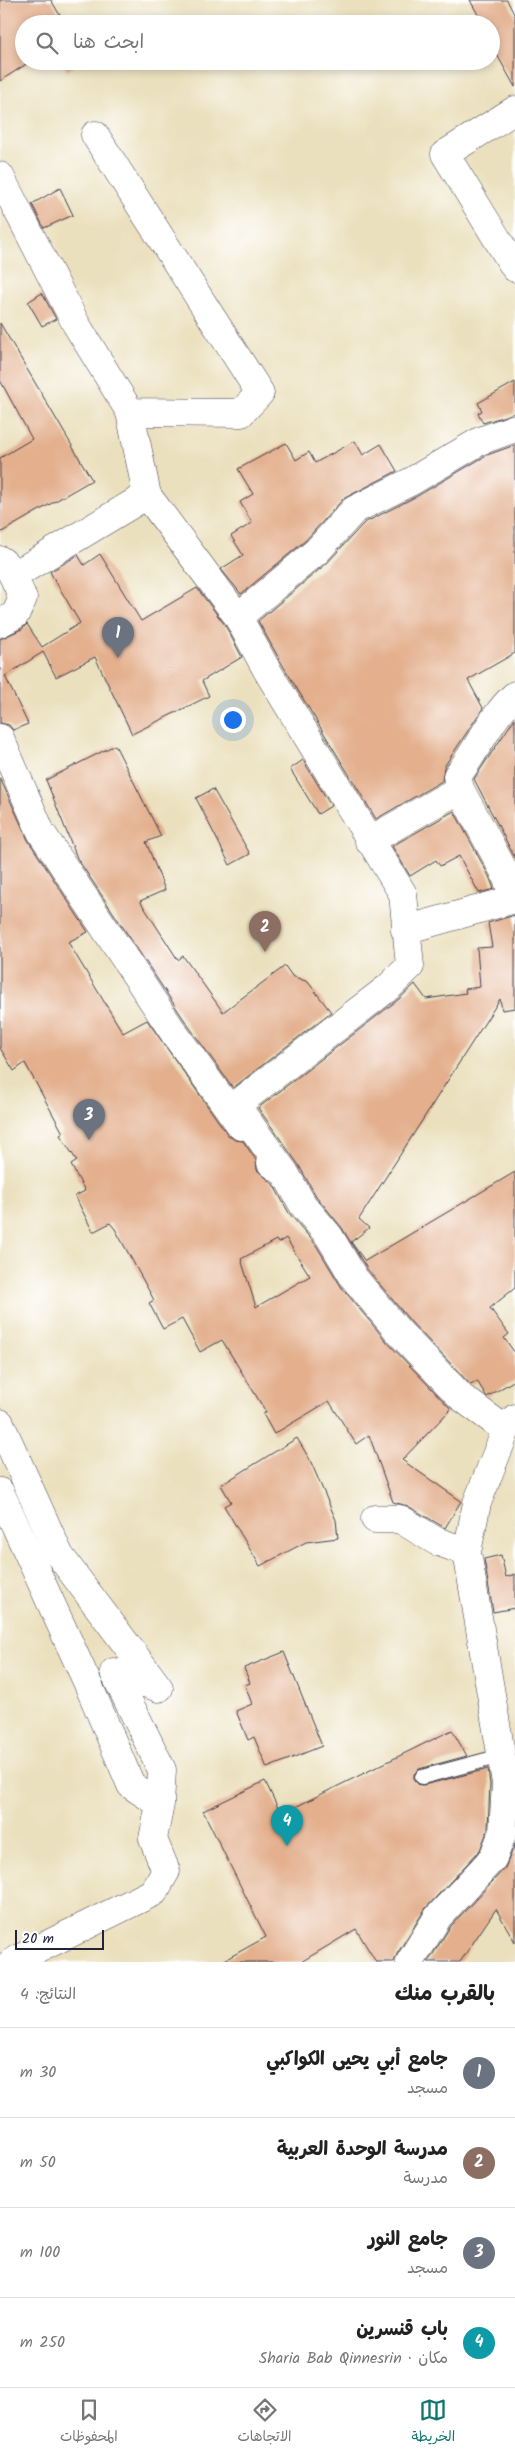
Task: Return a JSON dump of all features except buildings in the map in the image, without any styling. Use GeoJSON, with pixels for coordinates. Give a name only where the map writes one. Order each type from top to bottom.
{"type":"FeatureCollection","features":[{"type":"Feature","properties":{"kind":"street"},"geometry":{"type":"LineString","coordinates":[[515,110],[445,154],[515,268]]}},
{"type":"Feature","properties":{"kind":"street"},"geometry":{"type":"LineString","coordinates":[[95,135],[260,393],[241,413],[130,412]]}},
{"type":"Feature","properties":{"kind":"street"},"geometry":{"type":"LineString","coordinates":[[0,176],[76,324],[130,412],[147,495],[238,617],[268,672],[403,894],[410,966],[389,987],[236,1105],[286,1174],[303,1205],[329,1236],[354,1278],[399,1332],[461,1397],[510,1424],[477,1503],[467,1552],[508,1755],[503,1832],[493,1858],[438,1917],[410,1962]]}},
{"type":"Feature","properties":{"kind":"street"},"geometry":{"type":"LineString","coordinates":[[238,617],[317,551],[354,510],[412,481],[480,441],[515,428]]}},
{"type":"Feature","properties":{"kind":"street"},"geometry":{"type":"LineString","coordinates":[[0,623],[15,615],[23,598],[6,568],[147,495]]}},
{"type":"Feature","properties":{"kind":"street"},"geometry":{"type":"LineString","coordinates":[[405,930],[515,899],[503,869],[460,789],[457,776],[472,756],[502,707],[515,695]]}},
{"type":"Feature","properties":{"kind":"street"},"geometry":{"type":"LineString","coordinates":[[0,738],[40,832],[174,1033],[262,1156],[286,1174]]}},
{"type":"Feature","properties":{"kind":"street"},"geometry":{"type":"LineString","coordinates":[[370,841],[460,789]]}},
{"type":"Feature","properties":{"kind":"street"},"geometry":{"type":"LineString","coordinates":[[0,1423],[60,1556],[159,1688],[114,1672],[162,1770],[160,1804],[153,1839],[166,1871],[154,1892],[12,1962]]}},
{"type":"Feature","properties":{"kind":"street"},"geometry":{"type":"LineString","coordinates":[[0,1492],[88,1684],[131,1785],[160,1804]]}},
{"type":"Feature","properties":{"kind":"street"},"geometry":{"type":"LineString","coordinates":[[375,1519],[400,1519],[436,1541],[467,1552]]}},
{"type":"Feature","properties":{"kind":"street"},"geometry":{"type":"LineString","coordinates":[[503,1832],[515,1856]]}},
{"type":"Feature","properties":{"kind":"lane"},"geometry":{"type":"LineString","coordinates":[[422,1777],[508,1755]]}},
{"type":"Feature","properties":{"kind":"place","name":"جامع أبي يحيى الكواكبي"},"geometry":{"type":"Point","coordinates":[118,658]}},
{"type":"Feature","properties":{"kind":"place","name":"مدرسة الوحدة العربية"},"geometry":{"type":"Point","coordinates":[265,952]}},
{"type":"Feature","properties":{"kind":"place","name":"جامع النور"},"geometry":{"type":"Point","coordinates":[89,1140]}},
{"type":"Feature","properties":{"kind":"place","name":"باب قنسرين"},"geometry":{"type":"Point","coordinates":[287,1846]}}]}
